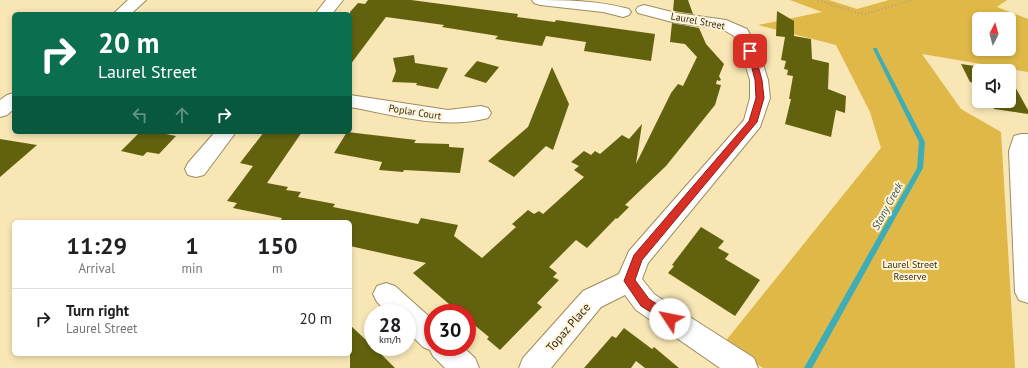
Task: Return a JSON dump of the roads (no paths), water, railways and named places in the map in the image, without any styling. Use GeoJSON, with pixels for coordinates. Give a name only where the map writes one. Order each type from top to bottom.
{"type":"FeatureCollection","features":[{"type":"Feature","properties":{"kind":"street"},"geometry":{"type":"LineString","coordinates":[[123,12],[138,0]]}},
{"type":"Feature","properties":{"kind":"street"},"geometry":{"type":"LineString","coordinates":[[326,12],[335,0]]}},
{"type":"Feature","properties":{"kind":"street","name":"Laurel Street"},"geometry":{"type":"LineString","coordinates":[[540,0],[603,7],[633,6],[676,18],[726,25],[741,33],[750,51],[759,80],[760,98],[753,122],[638,258],[629,281]]}},
{"type":"Feature","properties":{"kind":"street"},"geometry":{"type":"LineString","coordinates":[[0,110],[12,101]]}},
{"type":"Feature","properties":{"kind":"street","name":"Poplar Court"},"geometry":{"type":"LineString","coordinates":[[352,101],[448,117],[481,113]]}},
{"type":"Feature","properties":{"kind":"street"},"geometry":{"type":"LineString","coordinates":[[196,168],[224,134]]}},
{"type":"Feature","properties":{"kind":"street"},"geometry":{"type":"LineString","coordinates":[[1028,141],[1021,141],[1019,151],[1028,292]]}},
{"type":"Feature","properties":{"kind":"street"},"geometry":{"type":"LineString","coordinates":[[629,281],[645,302],[744,368]]}},
{"type":"Feature","properties":{"kind":"street","name":"Topaz Place"},"geometry":{"type":"LineString","coordinates":[[533,368],[592,299],[629,281]]}},
{"type":"Feature","properties":{"kind":"street"},"geometry":{"type":"LineString","coordinates":[[386,294],[397,304]]}},
{"type":"Feature","properties":{"kind":"street"},"geometry":{"type":"LineString","coordinates":[[416,322],[424,329]]}},
{"type":"Feature","properties":{"kind":"street"},"geometry":{"type":"LineString","coordinates":[[452,356],[465,368]]}},
{"type":"Feature","properties":{"kind":"waterway","name":"Stony Creek"},"geometry":{"type":"LineString","coordinates":[[808,368],[920,168],[922,142],[875,49]]}},
{"type":"Feature","properties":{"kind":"park label","name":"Laurel Street Reserve"},"geometry":{"type":"Point","coordinates":[910,270]}}]}
